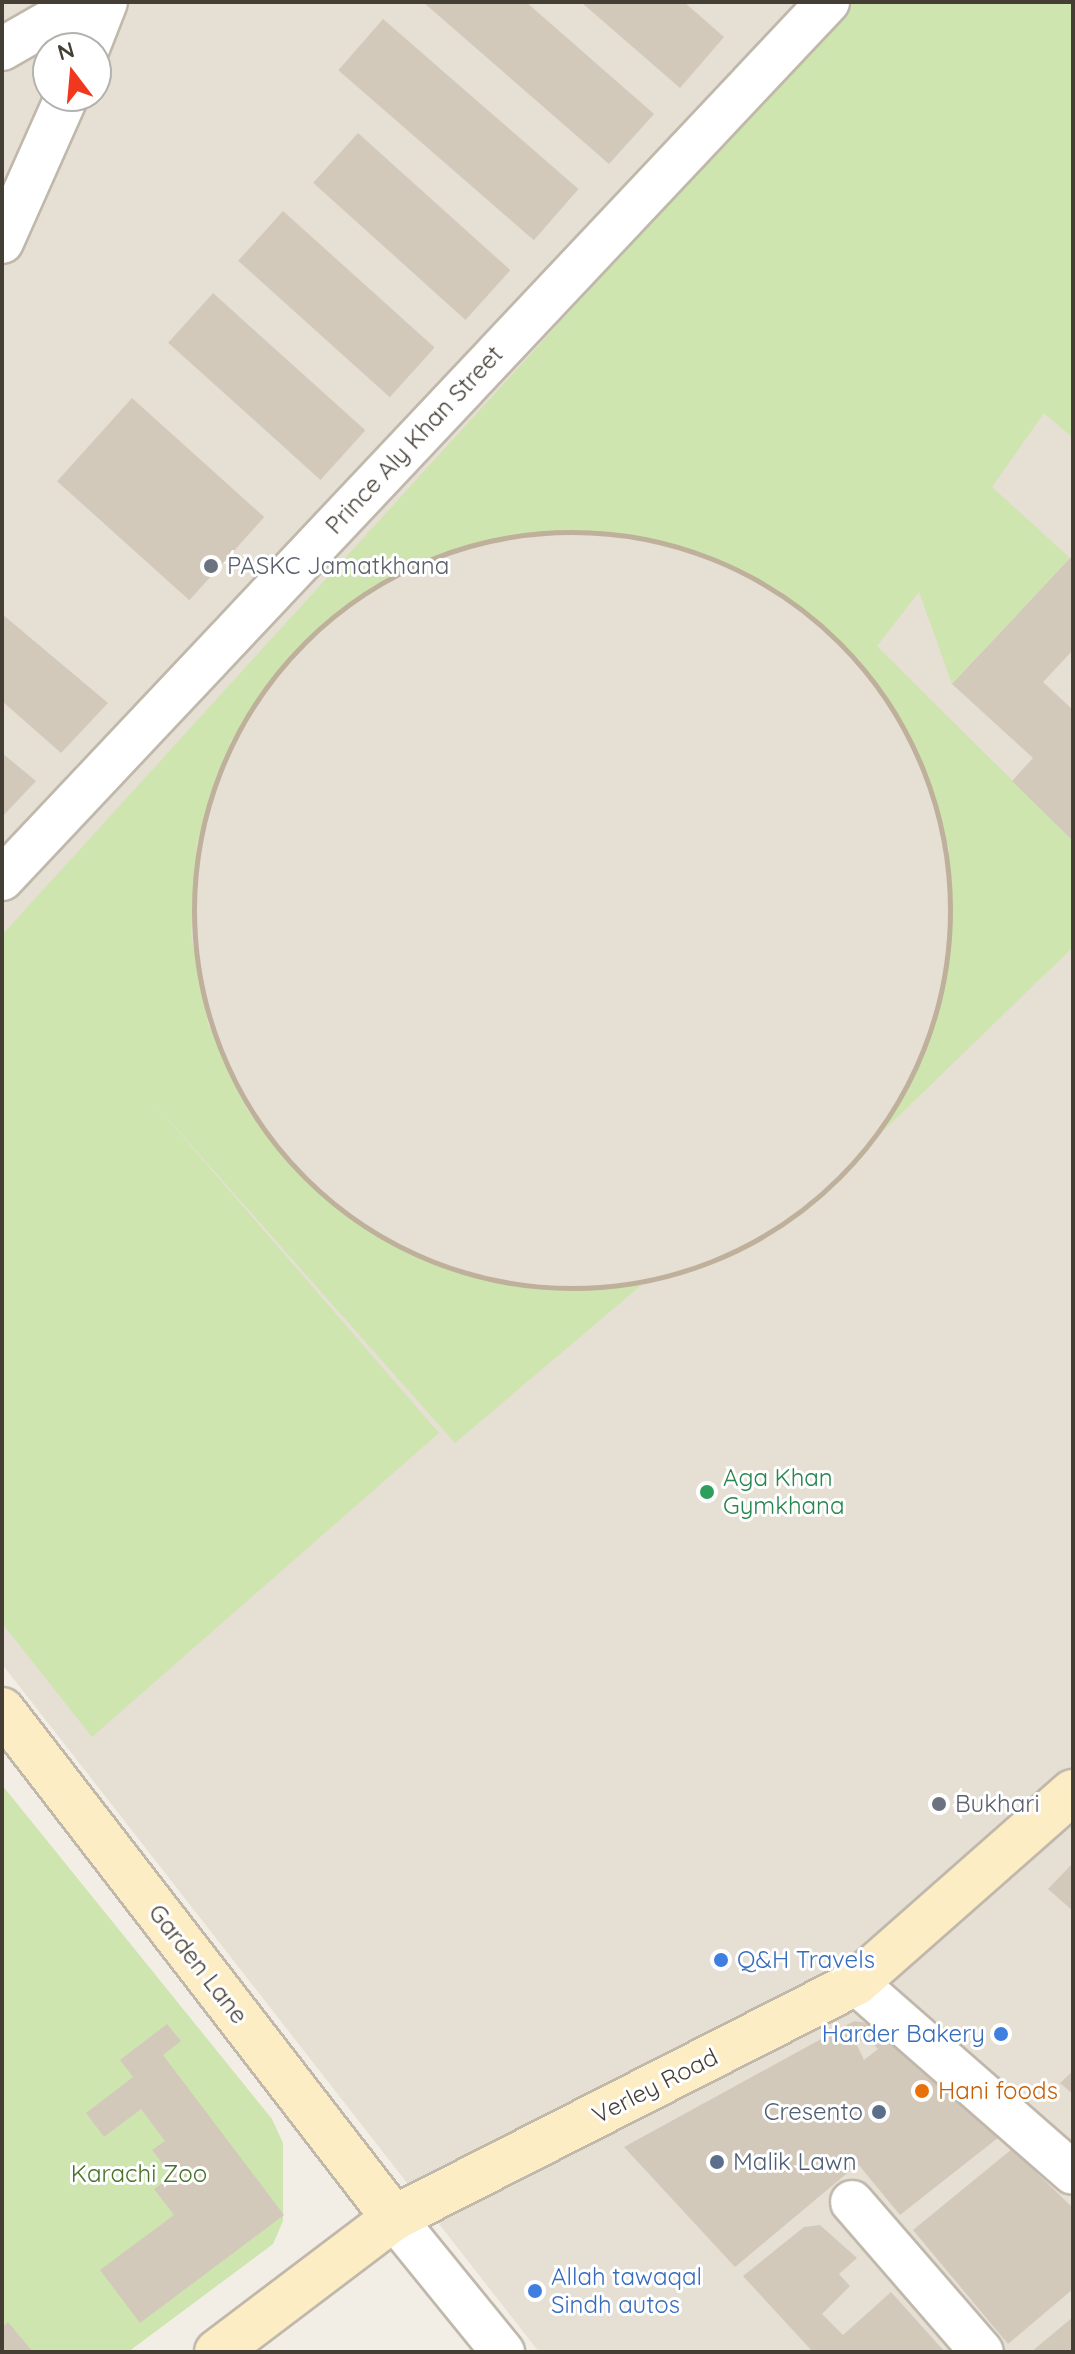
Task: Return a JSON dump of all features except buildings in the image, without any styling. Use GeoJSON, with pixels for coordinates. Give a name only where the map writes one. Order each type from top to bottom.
{"type":"FeatureCollection","features":[{"type":"Feature","properties":{"kind":"main road","name":"Garden Lane"},"geometry":{"type":"LineString","coordinates":[[2,1710],[394,2218]]}},
{"type":"Feature","properties":{"kind":"main road","name":"Verley Road"},"geometry":{"type":"LineString","coordinates":[[217,2352],[394,2218],[856,1983],[1073,1792]]}},
{"type":"Feature","properties":{"kind":"street"},"geometry":{"type":"LineString","coordinates":[[2,49],[84,2]]}},
{"type":"Feature","properties":{"kind":"street"},"geometry":{"type":"LineString","coordinates":[[94,32],[106,2]]}},
{"type":"Feature","properties":{"kind":"street","name":"Prince Aly Khan Street"},"geometry":{"type":"LineString","coordinates":[[2,879],[828,2]]}},
{"type":"Feature","properties":{"kind":"street"},"geometry":{"type":"LineString","coordinates":[[2,242],[60,112]]}},
{"type":"Feature","properties":{"kind":"street"},"geometry":{"type":"LineString","coordinates":[[856,1983],[1073,2173]]}},
{"type":"Feature","properties":{"kind":"street"},"geometry":{"type":"LineString","coordinates":[[852,2202],[982,2352]]}},
{"type":"Feature","properties":{"kind":"street"},"geometry":{"type":"LineString","coordinates":[[394,2218],[503,2352]]}},
{"type":"Feature","properties":{"kind":"path"},"geometry":{"type":"LineString","coordinates":[[577,530],[682,546],[765,584],[859,659],[917,748],[949,849],[951,955],[923,1058],[876,1138],[812,1204],[733,1253],[645,1282],[553,1289],[462,1273],[377,1236],[294,1168],[246,1108],[208,1024],[191,934],[197,842],[231,741],[291,654],[373,586],[471,544],[577,530]]}},
{"type":"Feature","properties":{"kind":"shaded area"},"geometry":{"type":"Polygon","coordinates":[[[2,2],[1073,2],[1073,2352],[539,2352],[2,1664],[2,2]]]}},
{"type":"Feature","properties":{"kind":"green space"},"geometry":{"type":"Polygon","coordinates":[[[851,2],[1073,2],[1073,438],[1044,413],[992,487],[1070,558],[952,684],[919,592],[877,646],[1073,841],[1073,947],[876,1138],[923,1058],[950,956],[949,849],[917,748],[859,659],[779,590],[682,546],[577,530],[471,544],[373,586],[291,654],[231,741],[197,842],[191,934],[208,1024],[246,1108],[304,1180],[377,1236],[462,1273],[553,1289],[645,1282],[455,1443],[145,1093],[439,1433],[92,1737],[2,1623],[2,935],[851,2]]]}},
{"type":"Feature","properties":{"kind":"green space","name":"Karachi Zoo"},"geometry":{"type":"Polygon","coordinates":[[[2,1785],[272,2119],[283,2143],[283,2221],[273,2244],[128,2352],[2,2352],[2,1785]]]}},
{"type":"Feature","properties":{"kind":"place","name":"PASKC Jamatkhana"},"geometry":{"type":"Point","coordinates":[211,566]}},
{"type":"Feature","properties":{"kind":"place","name":"Aga Khan Gymkhana"},"geometry":{"type":"Point","coordinates":[707,1492]}},
{"type":"Feature","properties":{"kind":"place","name":"Bukhari"},"geometry":{"type":"Point","coordinates":[939,1804]}},
{"type":"Feature","properties":{"kind":"place","name":"Q&H Travels"},"geometry":{"type":"Point","coordinates":[721,1960]}},
{"type":"Feature","properties":{"kind":"place","name":"Harder Bakery"},"geometry":{"type":"Point","coordinates":[1001,2034]}},
{"type":"Feature","properties":{"kind":"place","name":"Hani foods"},"geometry":{"type":"Point","coordinates":[922,2091]}},
{"type":"Feature","properties":{"kind":"place","name":"Cresento"},"geometry":{"type":"Point","coordinates":[879,2112]}},
{"type":"Feature","properties":{"kind":"place","name":"Malik Lawn"},"geometry":{"type":"Point","coordinates":[717,2162]}},
{"type":"Feature","properties":{"kind":"place","name":"Allah tawaqal Sindh autos"},"geometry":{"type":"Point","coordinates":[535,2291]}}]}
